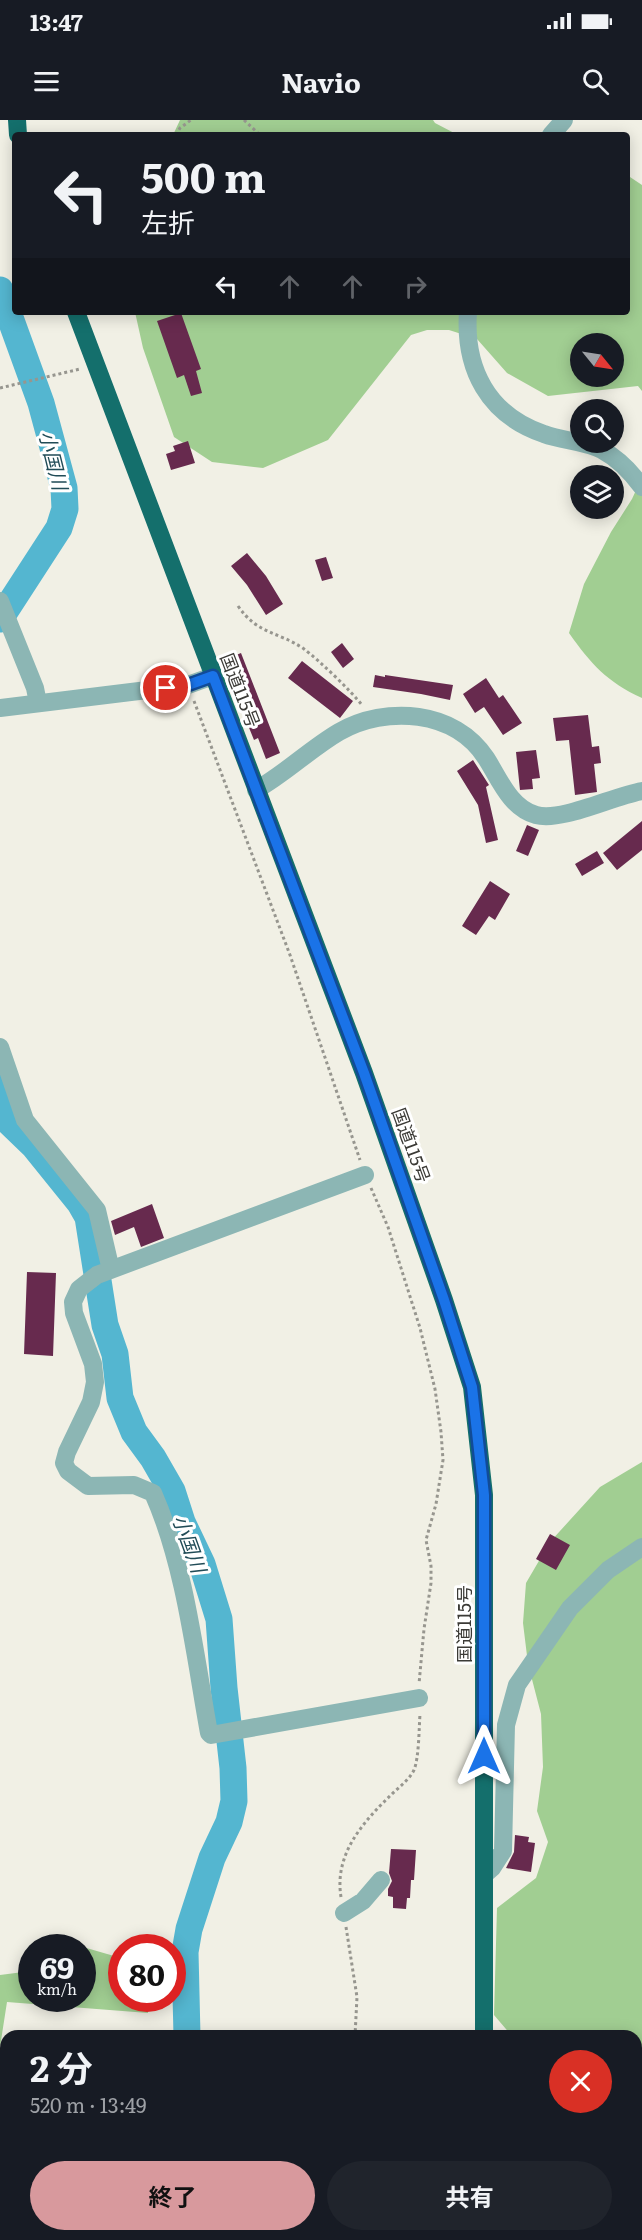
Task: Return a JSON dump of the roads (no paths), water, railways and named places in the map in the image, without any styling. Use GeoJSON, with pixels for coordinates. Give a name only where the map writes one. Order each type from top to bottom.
{"type":"FeatureCollection","features":[{"type":"Feature","properties":{"kind":"highway","name":"国道115号"},"geometry":{"type":"LineString","coordinates":[[77,315],[368,1083],[472,1387],[484,1495],[484,2030]]}},
{"type":"Feature","properties":{"kind":"street"},"geometry":{"type":"LineString","coordinates":[[554,132],[564,120]]}},
{"type":"Feature","properties":{"kind":"street"},"geometry":{"type":"LineString","coordinates":[[468,315],[469,348],[474,368],[492,402],[514,419],[538,432],[602,450],[628,469],[642,487]]}},
{"type":"Feature","properties":{"kind":"street"},"geometry":{"type":"LineString","coordinates":[[0,601],[36,688],[38,703]]}},
{"type":"Feature","properties":{"kind":"street"},"geometry":{"type":"LineString","coordinates":[[0,708],[188,685],[213,676]]}},
{"type":"Feature","properties":{"kind":"street"},"geometry":{"type":"LineString","coordinates":[[256,790],[340,731],[374,718],[417,716],[430,717],[463,733],[479,747],[512,800],[521,808],[537,816],[557,815],[642,791]]}},
{"type":"Feature","properties":{"kind":"street"},"geometry":{"type":"LineString","coordinates":[[0,1047],[25,1120],[97,1210],[111,1270]]}},
{"type":"Feature","properties":{"kind":"street"},"geometry":{"type":"LineString","coordinates":[[365,1175],[97,1275],[86,1283],[75,1295],[73,1302],[74,1313],[83,1332],[93,1364],[95,1382],[91,1402],[64,1463],[68,1471],[88,1486],[134,1485],[153,1493],[175,1562],[192,1635],[209,1733],[215,1736],[419,1698]]}},
{"type":"Feature","properties":{"kind":"street"},"geometry":{"type":"LineString","coordinates":[[484,1875],[492,1868],[502,1851],[506,1725],[517,1685],[570,1608],[608,1570],[642,1547]]}},
{"type":"Feature","properties":{"kind":"street"},"geometry":{"type":"LineString","coordinates":[[344,1913],[363,1901],[381,1880]]}},
{"type":"Feature","properties":{"kind":"waterway","name":"小国川"},"geometry":{"type":"LineString","coordinates":[[0,290],[41,403],[64,488],[65,509],[59,528],[0,619]]}},
{"type":"Feature","properties":{"kind":"waterway","name":"小国川"},"geometry":{"type":"LineString","coordinates":[[0,1086],[9,1122],[34,1146],[80,1203],[88,1217],[105,1325],[115,1354],[120,1398],[134,1432],[153,1458],[172,1491],[182,1522],[202,1564],[219,1619],[234,1801],[229,1822],[212,1858],[189,1929],[185,1952],[187,2030]]}}]}
